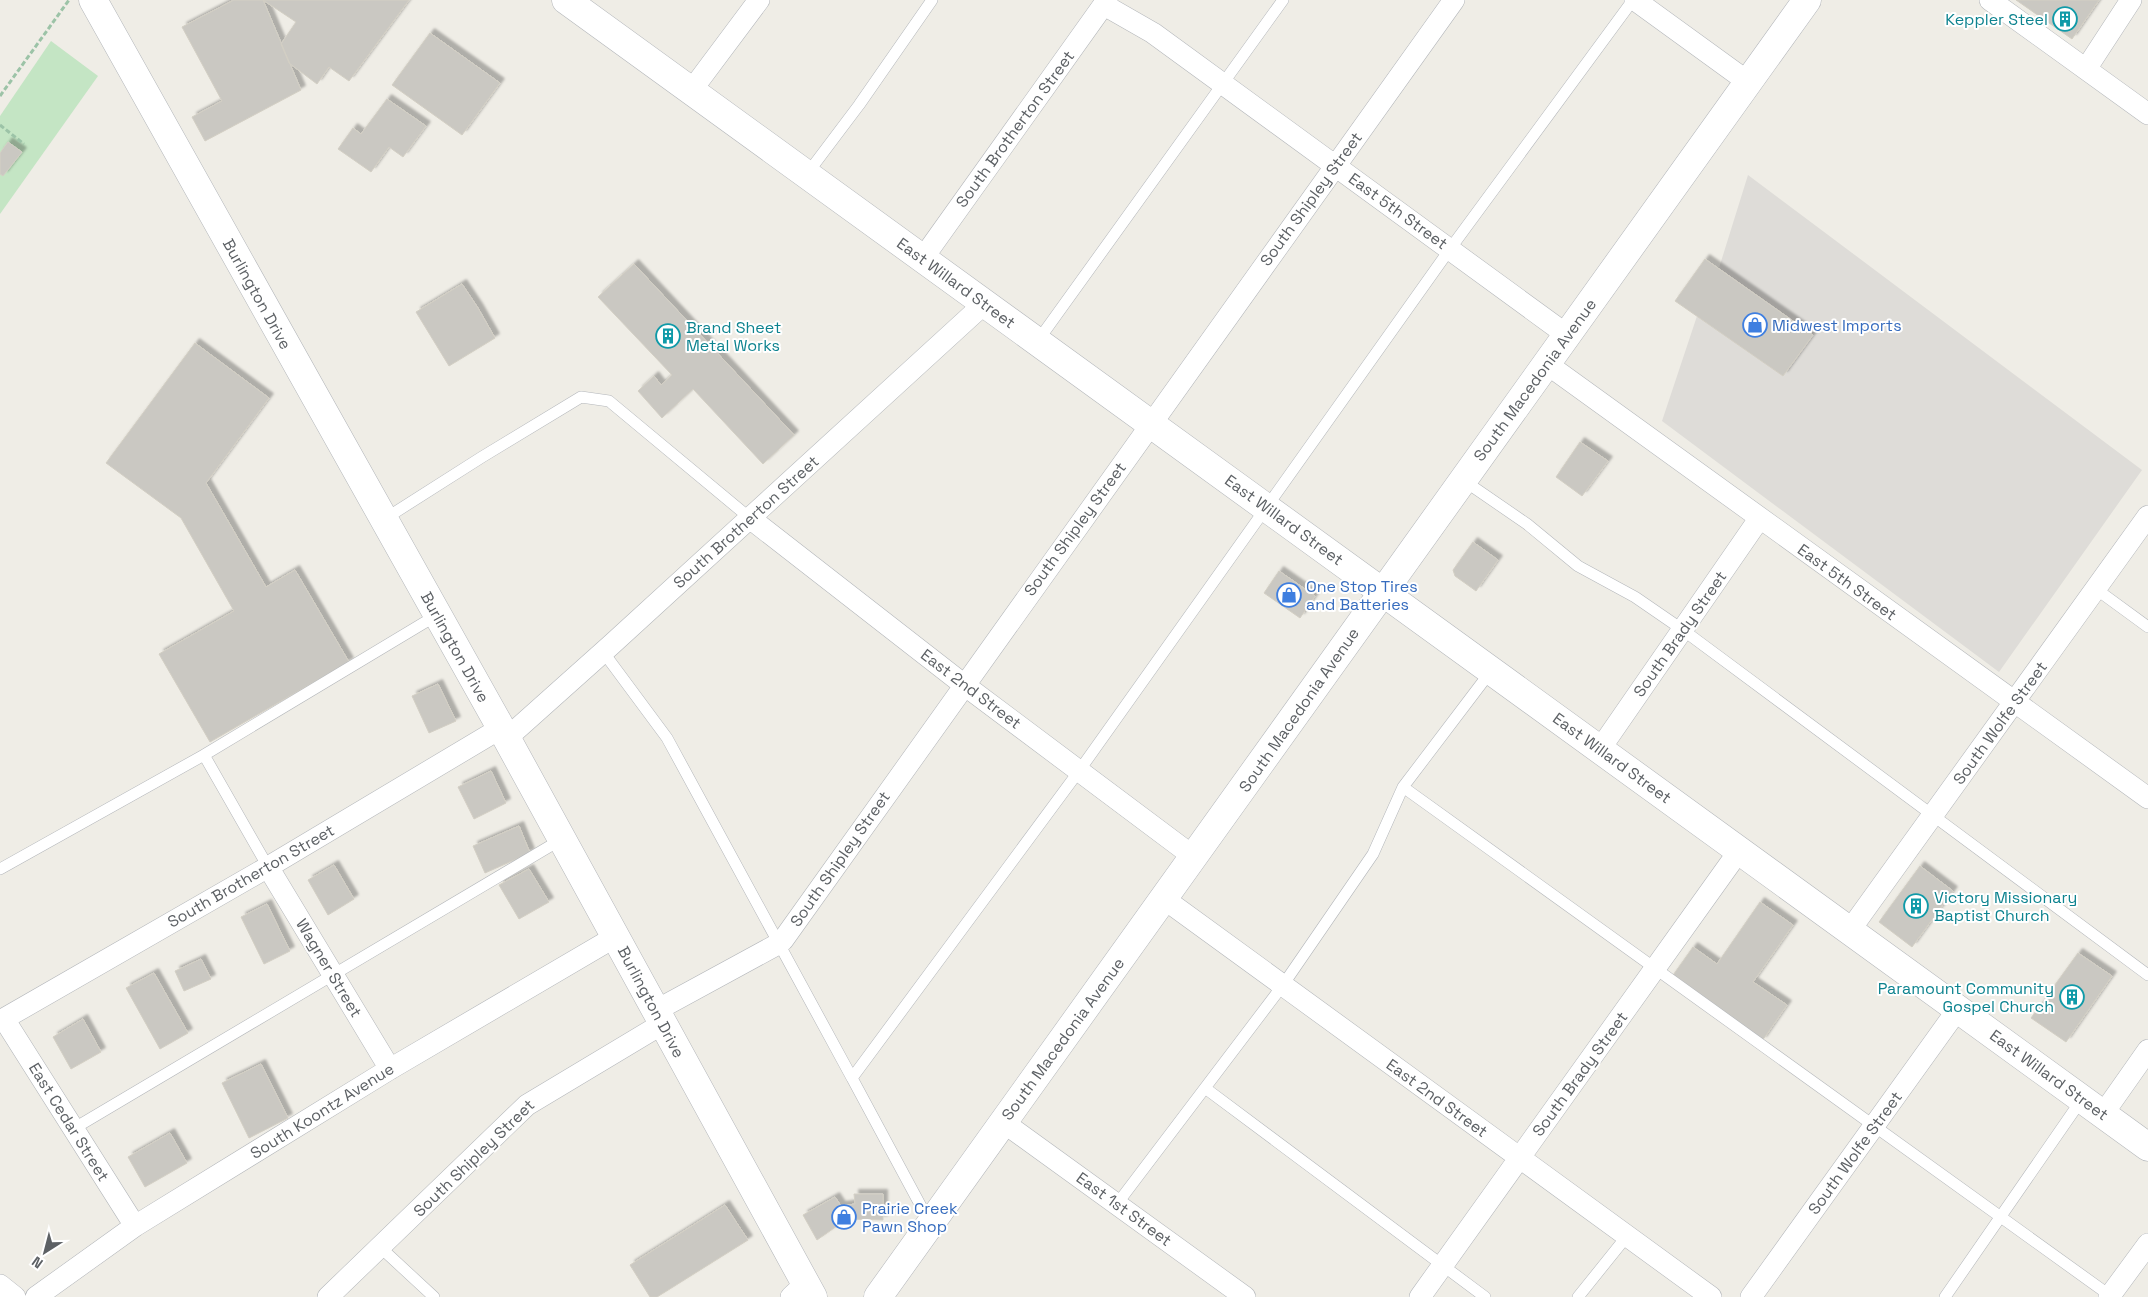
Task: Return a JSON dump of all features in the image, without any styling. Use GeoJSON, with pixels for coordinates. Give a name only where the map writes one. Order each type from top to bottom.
{"type":"FeatureCollection","features":[{"type":"Feature","properties":{"kind":"street","name":"Burlington Drive"},"geometry":{"type":"LineString","coordinates":[[93,0],[504,733],[615,936],[804,1292]]}},
{"type":"Feature","properties":{"kind":"street"},"geometry":{"type":"LineString","coordinates":[[692,91],[759,0]]}},
{"type":"Feature","properties":{"kind":"street","name":"South Shipley Street"},"geometry":{"type":"LineString","coordinates":[[328,1297],[527,1105],[659,1018],[778,944],[1454,0]]}},
{"type":"Feature","properties":{"kind":"street"},"geometry":{"type":"LineString","coordinates":[[1634,0],[1748,82]]}},
{"type":"Feature","properties":{"kind":"street","name":"South Macedonia Avenue"},"geometry":{"type":"LineString","coordinates":[[878,1297],[1807,0]]}},
{"type":"Feature","properties":{"kind":"street"},"geometry":{"type":"LineString","coordinates":[[1990,0],[2148,114]]}},
{"type":"Feature","properties":{"kind":"street"},"geometry":{"type":"LineString","coordinates":[[2086,69],[2131,0]]}},
{"type":"Feature","properties":{"kind":"street","name":"East 5th Street"},"geometry":{"type":"LineString","coordinates":[[1103,2],[1153,33],[1223,83],[1567,335]]}},
{"type":"Feature","properties":{"kind":"street","name":"South Brotherton Street"},"geometry":{"type":"LineString","coordinates":[[923,258],[1103,2]]}},
{"type":"Feature","properties":{"kind":"street","name":"East Willard Street"},"geometry":{"type":"LineString","coordinates":[[579,4],[692,91],[984,304],[2148,1147]]}},
{"type":"Feature","properties":{"kind":"street","name":"South Brotherton Street"},"geometry":{"type":"LineString","coordinates":[[1,1015],[504,733],[604,652],[984,304]]}},
{"type":"Feature","properties":{"kind":"street","name":"East 5th Street"},"geometry":{"type":"LineString","coordinates":[[1547,364],[1759,519],[2148,798]]}},
{"type":"Feature","properties":{"kind":"street","name":"South Wolfe Street"},"geometry":{"type":"LineString","coordinates":[[1850,930],[2016,702],[2148,516]]}},
{"type":"Feature","properties":{"kind":"street","name":"East 2nd Street"},"geometry":{"type":"LineString","coordinates":[[751,518],[963,684],[1194,857]]}},
{"type":"Feature","properties":{"kind":"street","name":"South Brady Street"},"geometry":{"type":"LineString","coordinates":[[1600,749],[1759,519]]}},
{"type":"Feature","properties":{"kind":"street","name":"South Brady Street"},"geometry":{"type":"LineString","coordinates":[[1420,1297],[1739,852]]}},
{"type":"Feature","properties":{"kind":"street","name":"Wagner Street"},"geometry":{"type":"LineString","coordinates":[[268,867],[390,1069]]}},
{"type":"Feature","properties":{"kind":"street","name":"East 2nd Street"},"geometry":{"type":"LineString","coordinates":[[1163,898],[1711,1297]]}},
{"type":"Feature","properties":{"kind":"street","name":"South Koontz Avenue"},"geometry":{"type":"LineString","coordinates":[[36,1297],[135,1226],[390,1069],[615,936]]}},
{"type":"Feature","properties":{"kind":"street","name":"South Wolfe Street"},"geometry":{"type":"LineString","coordinates":[[1751,1297],[1958,1009]]}},
{"type":"Feature","properties":{"kind":"street","name":"East Cedar Street"},"geometry":{"type":"LineString","coordinates":[[1,1015],[135,1226]]}},
{"type":"Feature","properties":{"kind":"street"},"geometry":{"type":"LineString","coordinates":[[2092,1106],[2148,1050]]}},
{"type":"Feature","properties":{"kind":"street","name":"East 1st Street"},"geometry":{"type":"LineString","coordinates":[[1003,1122],[1246,1297]]}},
{"type":"Feature","properties":{"kind":"street"},"geometry":{"type":"LineString","coordinates":[[2111,1297],[2148,1244]]}},
{"type":"Feature","properties":{"kind":"street"},"geometry":{"type":"LineString","coordinates":[[0,1285],[15,1297]]}},
{"type":"Feature","properties":{"kind":"lane"},"geometry":{"type":"LineString","coordinates":[[806,174],[859,105],[932,0]]}},
{"type":"Feature","properties":{"kind":"lane"},"geometry":{"type":"LineString","coordinates":[[1037,342],[1283,0]]}},
{"type":"Feature","properties":{"kind":"lane"},"geometry":{"type":"LineString","coordinates":[[852,1078],[1079,771],[1450,249],[1634,0]]}},
{"type":"Feature","properties":{"kind":"lane"},"geometry":{"type":"LineString","coordinates":[[383,520],[581,397],[609,401],[751,518]]}},
{"type":"Feature","properties":{"kind":"lane"},"geometry":{"type":"LineString","coordinates":[[1463,480],[1527,524],[1578,566],[1635,597],[1683,630],[2148,975]]}},
{"type":"Feature","properties":{"kind":"lane"},"geometry":{"type":"LineString","coordinates":[[2096,589],[2148,627]]}},
{"type":"Feature","properties":{"kind":"lane"},"geometry":{"type":"LineString","coordinates":[[0,869],[204,755],[438,615]]}},
{"type":"Feature","properties":{"kind":"lane"},"geometry":{"type":"LineString","coordinates":[[604,652],[667,738],[930,1223]]}},
{"type":"Feature","properties":{"kind":"lane"},"geometry":{"type":"LineString","coordinates":[[1117,1204],[1283,985],[1373,854],[1403,787],[1491,671]]}},
{"type":"Feature","properties":{"kind":"lane"},"geometry":{"type":"LineString","coordinates":[[204,755],[268,867]]}},
{"type":"Feature","properties":{"kind":"lane"},"geometry":{"type":"LineString","coordinates":[[1403,787],[2111,1297]]}},
{"type":"Feature","properties":{"kind":"lane"},"geometry":{"type":"LineString","coordinates":[[73,1129],[562,839]]}},
{"type":"Feature","properties":{"kind":"lane"},"geometry":{"type":"LineString","coordinates":[[1205,1088],[1442,1267],[1485,1297]]}},
{"type":"Feature","properties":{"kind":"lane"},"geometry":{"type":"LineString","coordinates":[[1945,1297],[2001,1217],[2092,1106]]}},
{"type":"Feature","properties":{"kind":"lane"},"geometry":{"type":"LineString","coordinates":[[1578,1297],[1627,1236]]}},
{"type":"Feature","properties":{"kind":"lane"},"geometry":{"type":"LineString","coordinates":[[380,1248],[434,1297]]}},
{"type":"Feature","properties":{"kind":"path"},"geometry":{"type":"LineString","coordinates":[[0,96],[69,0]]}},
{"type":"Feature","properties":{"kind":"path"},"geometry":{"type":"LineString","coordinates":[[0,125],[24,144]]}},
{"type":"Feature","properties":{"kind":"shaded area"},"geometry":{"type":"Polygon","coordinates":[[[1748,175],[2142,470],[1999,672],[1662,421],[1697,316],[1783,376],[1813,335],[1719,268],[1748,175]]]}},
{"type":"Feature","properties":{"kind":"green space"},"geometry":{"type":"Polygon","coordinates":[[[51,41],[98,76],[0,214],[0,116],[51,41]]]}},
{"type":"Feature","properties":{"kind":"building"},"geometry":{"type":"Polygon","coordinates":[[[234,0],[263,0],[301,90],[205,141],[192,117],[222,101],[182,27],[234,0]]]}},
{"type":"Feature","properties":{"kind":"building"},"geometry":{"type":"Polygon","coordinates":[[[263,0],[409,0],[349,81],[329,67],[317,84],[289,63],[281,44],[296,22],[263,0]]]}},
{"type":"Feature","properties":{"kind":"building","name":"Keppler Steel"},"geometry":{"type":"Polygon","coordinates":[[[2016,0],[2099,0],[2072,39],[2016,0]]]}},
{"type":"Feature","properties":{"kind":"building"},"geometry":{"type":"Polygon","coordinates":[[[430,33],[500,83],[462,135],[392,85],[430,33]]]}},
{"type":"Feature","properties":{"kind":"building"},"geometry":{"type":"Polygon","coordinates":[[[387,99],[426,126],[403,157],[389,147],[371,172],[338,149],[353,128],[361,134],[387,99]]]}},
{"type":"Feature","properties":{"kind":"building"},"geometry":{"type":"Polygon","coordinates":[[[8,142],[22,152],[3,176],[0,174],[0,153],[8,142]]]}},
{"type":"Feature","properties":{"kind":"building","name":"Midwest Imports"},"geometry":{"type":"Polygon","coordinates":[[[1705,259],[1813,335],[1783,376],[1675,301],[1705,259]]]}},
{"type":"Feature","properties":{"kind":"building","name":"Brand Sheet Metal Works"},"geometry":{"type":"Polygon","coordinates":[[[634,264],[794,435],[763,464],[693,389],[662,418],[638,391],[654,376],[661,385],[672,375],[598,297],[634,264]]]}},
{"type":"Feature","properties":{"kind":"building"},"geometry":{"type":"Polygon","coordinates":[[[462,284],[495,338],[449,366],[416,312],[462,284]]]}},
{"type":"Feature","properties":{"kind":"building"},"geometry":{"type":"Polygon","coordinates":[[[195,343],[269,398],[206,483],[266,587],[295,570],[349,662],[210,742],[159,654],[234,611],[181,518],[106,463],[195,343]]]}},
{"type":"Feature","properties":{"kind":"building"},"geometry":{"type":"Polygon","coordinates":[[[1580,442],[1608,461],[1582,496],[1556,477],[1580,442]]]}},
{"type":"Feature","properties":{"kind":"building"},"geometry":{"type":"Polygon","coordinates":[[[1473,542],[1498,560],[1476,591],[1455,576],[1453,570],[1473,542]]]}},
{"type":"Feature","properties":{"kind":"building","name":"One Stop Tires and Batteries"},"geometry":{"type":"Polygon","coordinates":[[[1279,571],[1315,596],[1300,618],[1264,593],[1279,571]]]}},
{"type":"Feature","properties":{"kind":"building"},"geometry":{"type":"Polygon","coordinates":[[[438,684],[456,721],[429,733],[412,696],[438,684]]]}},
{"type":"Feature","properties":{"kind":"building"},"geometry":{"type":"Polygon","coordinates":[[[491,771],[506,803],[474,819],[458,787],[491,771]]]}},
{"type":"Feature","properties":{"kind":"building"},"geometry":{"type":"Polygon","coordinates":[[[519,826],[530,853],[485,873],[473,846],[519,826]]]}},
{"type":"Feature","properties":{"kind":"building"},"geometry":{"type":"Polygon","coordinates":[[[334,865],[354,899],[328,915],[308,880],[334,865]]]}},
{"type":"Feature","properties":{"kind":"building","name":"Victory Missionary Baptist Church"},"geometry":{"type":"Polygon","coordinates":[[[1920,866],[1953,891],[1912,947],[1879,922],[1920,866]]]}},
{"type":"Feature","properties":{"kind":"building"},"geometry":{"type":"Polygon","coordinates":[[[529,869],[549,902],[519,919],[499,885],[529,869]]]}},
{"type":"Feature","properties":{"kind":"building"},"geometry":{"type":"Polygon","coordinates":[[[1760,902],[1793,925],[1753,982],[1787,1005],[1762,1041],[1671,978],[1693,947],[1717,964],[1760,902]]]}},
{"type":"Feature","properties":{"kind":"building"},"geometry":{"type":"Polygon","coordinates":[[[267,904],[290,951],[264,964],[241,917],[267,904]]]}},
{"type":"Feature","properties":{"kind":"building","name":"Paramount Community Gospel Church"},"geometry":{"type":"Polygon","coordinates":[[[2078,953],[2112,976],[2066,1042],[2031,1018],[2078,953]]]}},
{"type":"Feature","properties":{"kind":"building"},"geometry":{"type":"Polygon","coordinates":[[[201,959],[211,979],[184,991],[175,971],[201,959]]]}},
{"type":"Feature","properties":{"kind":"building"},"geometry":{"type":"Polygon","coordinates":[[[154,973],[188,1033],[160,1049],[126,988],[154,973]]]}},
{"type":"Feature","properties":{"kind":"building"},"geometry":{"type":"Polygon","coordinates":[[[83,1019],[101,1052],[71,1069],[53,1037],[83,1019]]]}},
{"type":"Feature","properties":{"kind":"building"},"geometry":{"type":"Polygon","coordinates":[[[261,1064],[288,1118],[249,1138],[222,1083],[261,1064]]]}},
{"type":"Feature","properties":{"kind":"building"},"geometry":{"type":"Polygon","coordinates":[[[170,1133],[187,1163],[145,1187],[128,1157],[170,1133]]]}},
{"type":"Feature","properties":{"kind":"building","name":"Prairie Creek Pawn Shop"},"geometry":{"type":"Polygon","coordinates":[[[854,1194],[883,1194],[883,1220],[847,1219],[817,1240],[803,1215],[835,1197],[841,1206],[855,1204],[854,1194]]]}},
{"type":"Feature","properties":{"kind":"building"},"geometry":{"type":"Polygon","coordinates":[[[725,1205],[748,1240],[657,1297],[650,1297],[630,1265],[725,1205]]]}},
{"type":"Feature","properties":{"kind":"place","name":"Keppler Steel"},"geometry":{"type":"Point","coordinates":[2065,19]}},
{"type":"Feature","properties":{"kind":"place","name":"Midwest Imports"},"geometry":{"type":"Point","coordinates":[1755,325]}},
{"type":"Feature","properties":{"kind":"place","name":"Brand Sheet Metal Works"},"geometry":{"type":"Point","coordinates":[668,336]}},
{"type":"Feature","properties":{"kind":"place","name":"One Stop Tires and Batteries"},"geometry":{"type":"Point","coordinates":[1289,595]}},
{"type":"Feature","properties":{"kind":"place","name":"Victory Missionary Baptist Church"},"geometry":{"type":"Point","coordinates":[1916,906]}},
{"type":"Feature","properties":{"kind":"place","name":"Paramount Community Gospel Church"},"geometry":{"type":"Point","coordinates":[2072,997]}},
{"type":"Feature","properties":{"kind":"place","name":"Prairie Creek Pawn Shop"},"geometry":{"type":"Point","coordinates":[844,1217]}}]}
